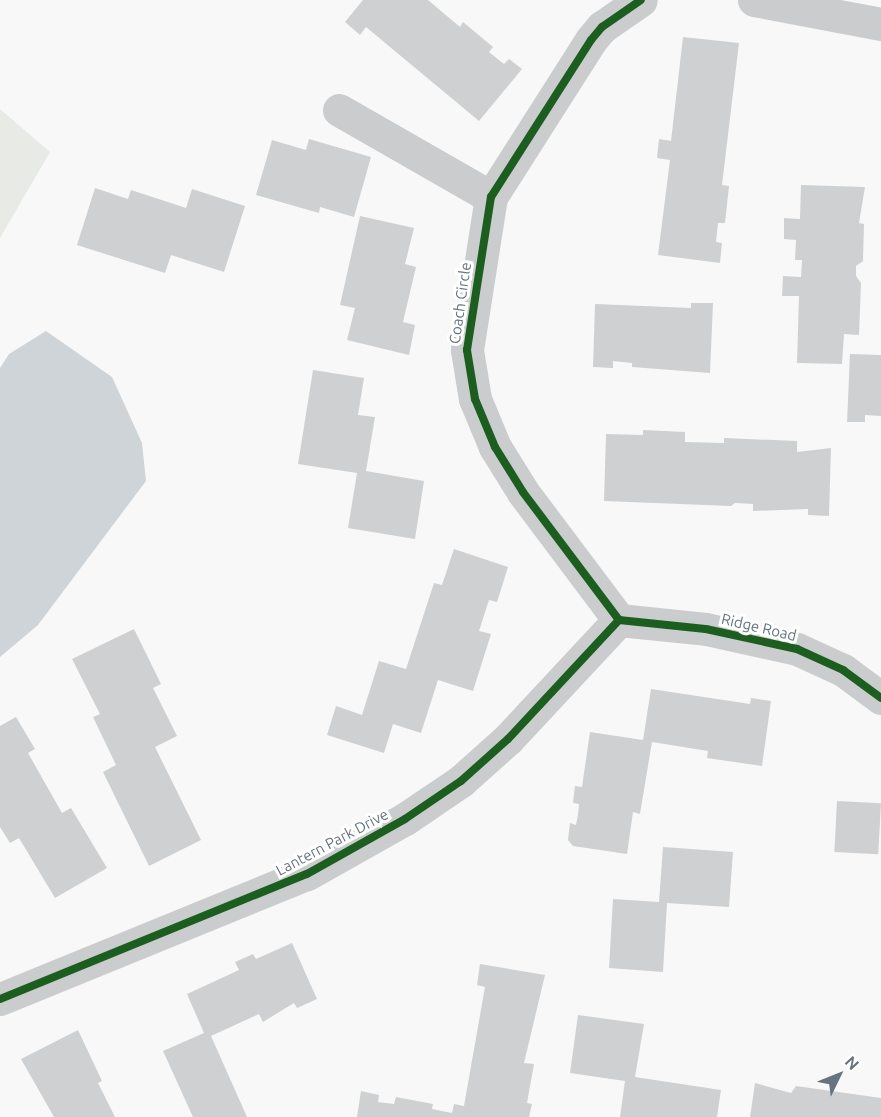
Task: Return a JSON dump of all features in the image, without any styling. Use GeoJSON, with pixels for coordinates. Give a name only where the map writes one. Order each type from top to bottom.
{"type":"FeatureCollection","features":[{"type":"Feature","properties":{"kind":"street","name":"Coach Circle"},"geometry":{"type":"LineString","coordinates":[[618,620],[523,492],[495,447],[475,399],[467,350],[491,197],[591,40],[602,27],[641,0]]}},
{"type":"Feature","properties":{"kind":"street"},"geometry":{"type":"LineString","coordinates":[[754,0],[881,24]]}},
{"type":"Feature","properties":{"kind":"street"},"geometry":{"type":"LineString","coordinates":[[339,110],[491,197]]}},
{"type":"Feature","properties":{"kind":"street","name":"Ridge Road"},"geometry":{"type":"LineString","coordinates":[[618,620],[706,629],[797,649],[843,670],[881,698]]}},
{"type":"Feature","properties":{"kind":"street","name":"Lantern Park Drive"},"geometry":{"type":"LineString","coordinates":[[0,999],[307,874],[405,819],[461,781],[508,739],[618,620]]}},
{"type":"Feature","properties":{"kind":"shaded area"},"geometry":{"type":"Polygon","coordinates":[[[0,109],[50,152],[0,238],[0,109]]]}},
{"type":"Feature","properties":{"kind":"shaded area"},"geometry":{"type":"Polygon","coordinates":[[[46,331],[112,377],[142,443],[146,481],[38,625],[0,657],[0,368],[9,354],[46,331]]]}},
{"type":"Feature","properties":{"kind":"building"},"geometry":{"type":"Polygon","coordinates":[[[363,0],[428,0],[460,27],[463,22],[493,47],[489,52],[504,64],[509,59],[522,69],[479,121],[366,27],[360,35],[345,22],[363,0]]]}},
{"type":"Feature","properties":{"kind":"building"},"geometry":{"type":"Polygon","coordinates":[[[683,37],[739,43],[722,185],[729,186],[725,223],[718,223],[716,242],[722,243],[720,263],[658,255],[670,160],[657,158],[659,139],[671,141],[683,37]]]}},
{"type":"Feature","properties":{"kind":"building"},"geometry":{"type":"Polygon","coordinates":[[[309,139],[371,157],[354,217],[320,207],[319,213],[256,195],[272,140],[306,150],[309,139]]]}},
{"type":"Feature","properties":{"kind":"building"},"geometry":{"type":"Polygon","coordinates":[[[801,185],[865,187],[859,223],[864,224],[863,261],[856,266],[856,276],[861,283],[859,335],[844,334],[842,364],[797,363],[799,296],[782,296],[783,276],[801,277],[802,260],[795,260],[796,240],[784,239],[784,218],[800,219],[801,185]]]}},
{"type":"Feature","properties":{"kind":"building"},"geometry":{"type":"Polygon","coordinates":[[[95,188],[128,199],[131,190],[186,208],[192,189],[245,206],[224,272],[171,255],[165,273],[77,245],[95,188]]]}},
{"type":"Feature","properties":{"kind":"building"},"geometry":{"type":"Polygon","coordinates":[[[360,216],[414,228],[405,264],[416,267],[403,322],[415,325],[409,355],[347,340],[355,308],[340,305],[360,216]]]}},
{"type":"Feature","properties":{"kind":"building"},"geometry":{"type":"Polygon","coordinates":[[[691,303],[713,303],[710,373],[632,367],[632,363],[613,361],[613,368],[593,367],[595,304],[691,308],[691,303]]]}},
{"type":"Feature","properties":{"kind":"building"},"geometry":{"type":"Polygon","coordinates":[[[850,354],[881,355],[881,416],[865,415],[865,422],[847,422],[850,354]]]}},
{"type":"Feature","properties":{"kind":"building"},"geometry":{"type":"Polygon","coordinates":[[[313,370],[364,378],[358,415],[375,417],[366,471],[424,481],[415,539],[348,528],[357,473],[298,464],[313,370]]]}},
{"type":"Feature","properties":{"kind":"building"},"geometry":{"type":"Polygon","coordinates":[[[643,430],[685,432],[685,442],[724,443],[724,438],[797,441],[797,452],[831,448],[829,516],[808,515],[808,509],[753,511],[753,504],[735,503],[731,506],[604,501],[606,434],[643,435],[643,430]]]}},
{"type":"Feature","properties":{"kind":"building"},"geometry":{"type":"Polygon","coordinates":[[[454,549],[508,567],[497,602],[489,600],[479,631],[491,634],[473,691],[438,680],[421,733],[393,724],[384,753],[327,735],[336,706],[362,715],[379,661],[406,669],[434,583],[442,585],[454,549]]]}},
{"type":"Feature","properties":{"kind":"building"},"geometry":{"type":"Polygon","coordinates":[[[134,629],[161,684],[153,688],[177,736],[155,747],[201,840],[149,866],[103,772],[116,765],[93,717],[100,714],[72,659],[134,629]]]}},
{"type":"Feature","properties":{"kind":"building"},"geometry":{"type":"Polygon","coordinates":[[[651,689],[750,704],[751,698],[771,701],[762,766],[707,758],[708,751],[652,742],[640,814],[633,812],[627,854],[573,846],[568,840],[570,823],[576,825],[578,815],[579,804],[573,803],[575,786],[582,787],[590,732],[643,740],[651,689]]]}},
{"type":"Feature","properties":{"kind":"building"},"geometry":{"type":"Polygon","coordinates":[[[16,717],[35,749],[28,753],[62,813],[71,808],[107,868],[55,898],[19,838],[10,843],[0,827],[0,726],[16,717]]]}},
{"type":"Feature","properties":{"kind":"building"},"geometry":{"type":"Polygon","coordinates":[[[837,801],[881,803],[878,854],[834,852],[837,801]]]}},
{"type":"Feature","properties":{"kind":"building"},"geometry":{"type":"Polygon","coordinates":[[[663,847],[733,852],[729,907],[667,903],[663,972],[609,968],[613,899],[659,902],[663,847]]]}},
{"type":"Feature","properties":{"kind":"building"},"geometry":{"type":"Polygon","coordinates":[[[292,943],[317,999],[297,1008],[294,1003],[263,1022],[259,1014],[211,1036],[247,1117],[193,1117],[163,1051],[204,1033],[187,994],[239,970],[235,962],[253,954],[256,959],[292,943]]]}},
{"type":"Feature","properties":{"kind":"building"},"geometry":{"type":"Polygon","coordinates":[[[480,964],[545,975],[524,1063],[534,1064],[527,1103],[532,1104],[529,1117],[357,1117],[361,1091],[379,1095],[378,1102],[394,1104],[396,1097],[433,1104],[432,1109],[452,1113],[454,1104],[464,1106],[485,987],[477,985],[480,964]]]}},
{"type":"Feature","properties":{"kind":"building"},"geometry":{"type":"Polygon","coordinates":[[[578,1015],[644,1024],[635,1077],[721,1090],[717,1117],[620,1117],[625,1081],[570,1073],[578,1015]]]}},
{"type":"Feature","properties":{"kind":"building"},"geometry":{"type":"Polygon","coordinates":[[[78,1030],[102,1081],[98,1083],[115,1117],[54,1117],[21,1059],[78,1030]]]}},
{"type":"Feature","properties":{"kind":"building"},"geometry":{"type":"Polygon","coordinates":[[[755,1083],[791,1093],[796,1086],[881,1098],[881,1117],[750,1117],[755,1083]]]}},
{"type":"Feature","properties":{"kind":"cycle path"},"geometry":{"type":"LineString","coordinates":[[619,620],[523,492],[495,447],[475,399],[467,350],[491,197],[591,40],[602,27],[641,0]]}},
{"type":"Feature","properties":{"kind":"cycle path"},"geometry":{"type":"LineString","coordinates":[[619,620],[706,629],[797,649],[843,670],[881,698]]}},
{"type":"Feature","properties":{"kind":"cycle path"},"geometry":{"type":"LineString","coordinates":[[0,999],[307,874],[405,819],[461,781],[508,739],[619,620]]}}]}
